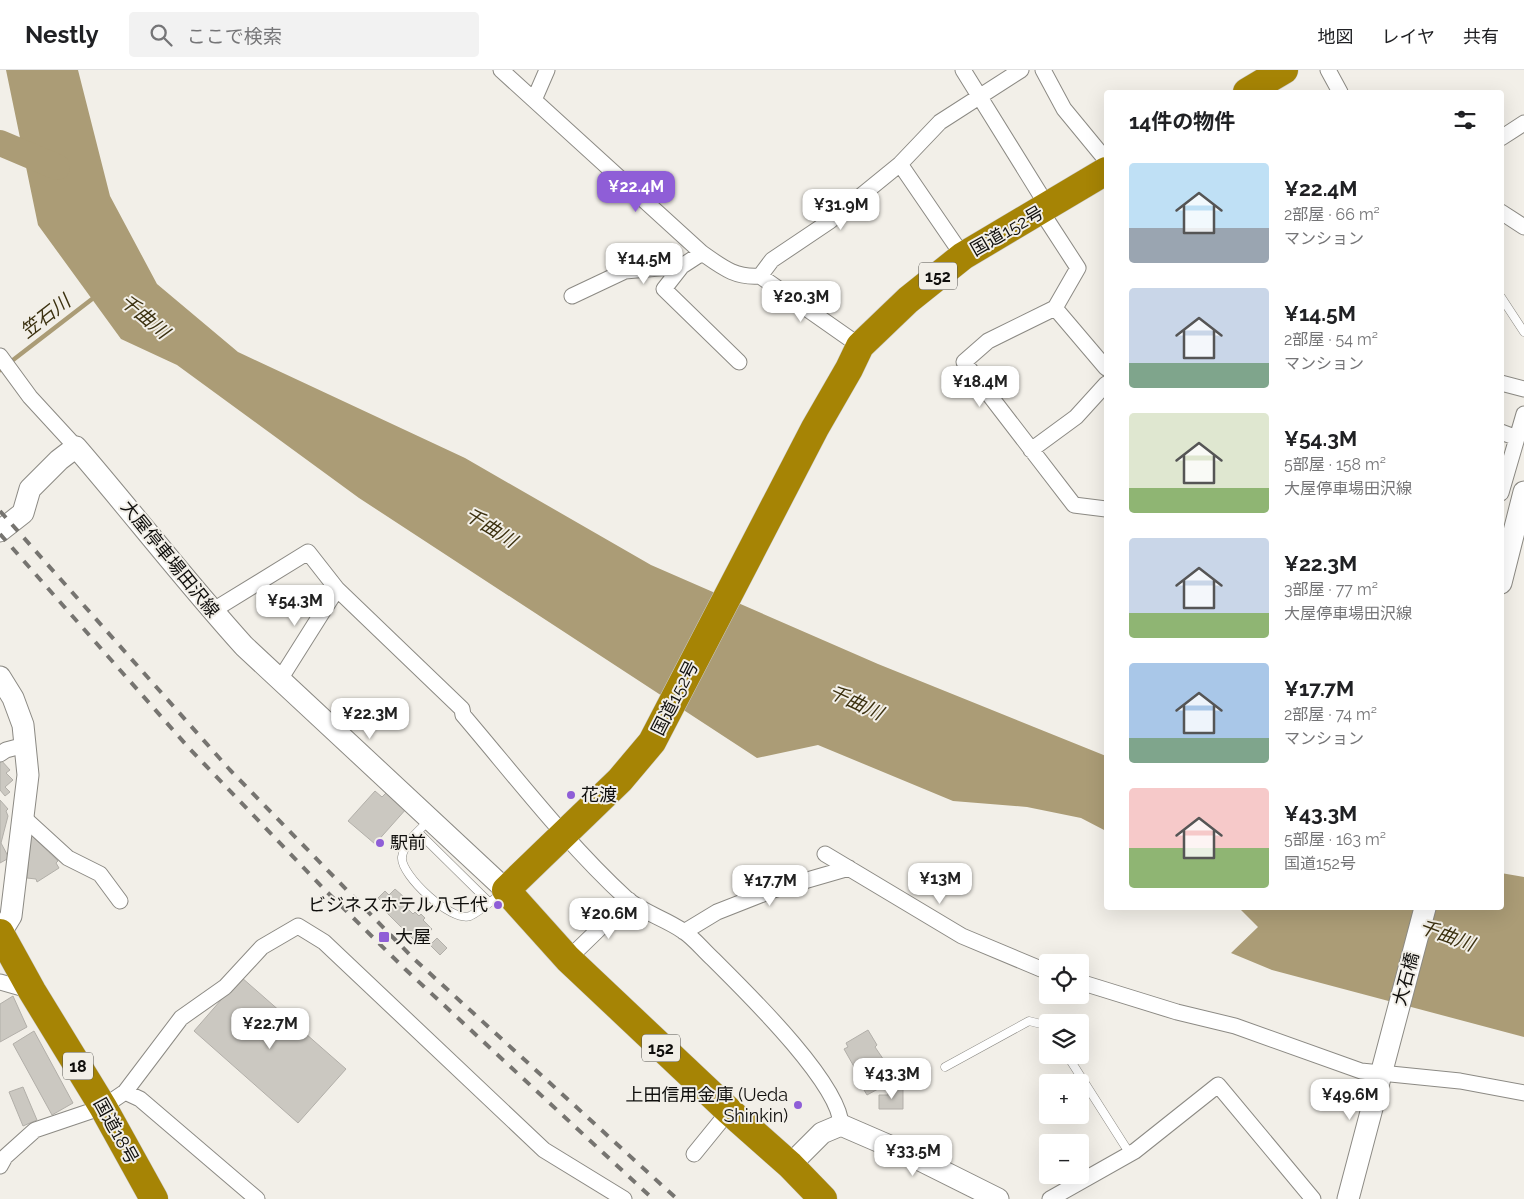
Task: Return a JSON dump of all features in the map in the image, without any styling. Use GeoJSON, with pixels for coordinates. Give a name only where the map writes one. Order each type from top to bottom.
{"type":"FeatureCollection","features":[{"type":"Feature","properties":{"kind":"highway"},"geometry":{"type":"LineString","coordinates":[[1250,90],[1284,70]]}},
{"type":"Feature","properties":{"kind":"highway","name":"国道152号"},"geometry":{"type":"LineString","coordinates":[[497,896],[620,780],[652,742],[815,428],[860,346],[908,300],[962,256],[1104,173]]}},
{"type":"Feature","properties":{"kind":"highway","name":"152"},"geometry":{"type":"LineString","coordinates":[[497,896],[568,959],[729,1112],[790,1165],[823,1199]]}},
{"type":"Feature","properties":{"kind":"highway","name":"国道18号"},"geometry":{"type":"LineString","coordinates":[[0,934],[32,992],[114,1099],[154,1199]]}},
{"type":"Feature","properties":{"kind":"main road"},"geometry":{"type":"LineString","coordinates":[[0,531],[23,513],[30,489],[76,447]]}},
{"type":"Feature","properties":{"kind":"main road","name":"大屋停車場田沢線"},"geometry":{"type":"LineString","coordinates":[[76,447],[137,517],[212,611],[279,681],[497,896]]}},
{"type":"Feature","properties":{"kind":"main road"},"geometry":{"type":"LineString","coordinates":[[1504,571],[1524,492]]}},
{"type":"Feature","properties":{"kind":"main road"},"geometry":{"type":"LineString","coordinates":[[0,677],[13,698],[23,725],[28,775],[11,916],[0,934]]}},
{"type":"Feature","properties":{"kind":"main road","name":"大石橋"},"geometry":{"type":"LineString","coordinates":[[1348,1199],[1424,910]]}},
{"type":"Feature","properties":{"kind":"main road"},"geometry":{"type":"LineString","coordinates":[[790,1165],[822,1133],[841,1125],[908,1154],[998,1199]]}},
{"type":"Feature","properties":{"kind":"street"},"geometry":{"type":"LineString","coordinates":[[500,70],[702,253],[730,273],[747,277],[760,276],[860,346]]}},
{"type":"Feature","properties":{"kind":"street"},"geometry":{"type":"LineString","coordinates":[[534,100],[547,70]]}},
{"type":"Feature","properties":{"kind":"street"},"geometry":{"type":"LineString","coordinates":[[963,70],[981,97],[1078,268],[1055,308],[988,340],[964,362],[1074,506],[1104,509]]}},
{"type":"Feature","properties":{"kind":"street"},"geometry":{"type":"LineString","coordinates":[[760,276],[772,260],[830,221],[900,164],[940,122],[1021,70]]}},
{"type":"Feature","properties":{"kind":"street"},"geometry":{"type":"LineString","coordinates":[[1043,70],[1064,110],[1104,158]]}},
{"type":"Feature","properties":{"kind":"street"},"geometry":{"type":"LineString","coordinates":[[1328,70],[1339,90]]}},
{"type":"Feature","properties":{"kind":"street"},"geometry":{"type":"LineString","coordinates":[[1504,136],[1524,123]]}},
{"type":"Feature","properties":{"kind":"street"},"geometry":{"type":"LineString","coordinates":[[900,164],[962,256]]}},
{"type":"Feature","properties":{"kind":"street"},"geometry":{"type":"LineString","coordinates":[[1504,214],[1524,227]]}},
{"type":"Feature","properties":{"kind":"street"},"geometry":{"type":"LineString","coordinates":[[702,253],[682,266],[664,289],[739,362]]}},
{"type":"Feature","properties":{"kind":"street"},"geometry":{"type":"LineString","coordinates":[[572,296],[625,271],[682,266]]}},
{"type":"Feature","properties":{"kind":"street"},"geometry":{"type":"LineString","coordinates":[[1055,308],[1104,366]]}},
{"type":"Feature","properties":{"kind":"street"},"geometry":{"type":"LineString","coordinates":[[5,363],[30,397],[76,447]]}},
{"type":"Feature","properties":{"kind":"street"},"geometry":{"type":"LineString","coordinates":[[1504,384],[1524,389]]}},
{"type":"Feature","properties":{"kind":"street"},"geometry":{"type":"LineString","coordinates":[[1031,450],[1076,418],[1104,386]]}},
{"type":"Feature","properties":{"kind":"street"},"geometry":{"type":"LineString","coordinates":[[1504,483],[1524,414]]}},
{"type":"Feature","properties":{"kind":"street"},"geometry":{"type":"LineString","coordinates":[[1504,433],[1517,438]]}},
{"type":"Feature","properties":{"kind":"street"},"geometry":{"type":"LineString","coordinates":[[212,611],[308,552],[337,589],[462,708],[463,716],[564,832],[628,900],[684,932],[746,991],[811,1065],[841,1114],[841,1125]]}},
{"type":"Feature","properties":{"kind":"street"},"geometry":{"type":"LineString","coordinates":[[279,681],[337,589]]}},
{"type":"Feature","properties":{"kind":"street"},"geometry":{"type":"LineString","coordinates":[[0,754],[6,750],[25,745]]}},
{"type":"Feature","properties":{"kind":"street"},"geometry":{"type":"LineString","coordinates":[[22,816],[68,858],[100,874],[120,902]]}},
{"type":"Feature","properties":{"kind":"street"},"geometry":{"type":"LineString","coordinates":[[825,854],[962,936],[1039,968]]}},
{"type":"Feature","properties":{"kind":"street"},"geometry":{"type":"LineString","coordinates":[[684,932],[717,912],[773,890],[850,868]]}},
{"type":"Feature","properties":{"kind":"street"},"geometry":{"type":"LineString","coordinates":[[568,959],[628,900]]}},
{"type":"Feature","properties":{"kind":"street"},"geometry":{"type":"LineString","coordinates":[[114,1099],[181,1018],[225,987],[262,947],[298,926],[324,942],[544,1150],[624,1199]]}},
{"type":"Feature","properties":{"kind":"street"},"geometry":{"type":"LineString","coordinates":[[0,982],[32,992]]}},
{"type":"Feature","properties":{"kind":"street"},"geometry":{"type":"LineString","coordinates":[[1089,985],[1177,1012],[1235,1026],[1361,1071],[1460,1081],[1524,1092]]}},
{"type":"Feature","properties":{"kind":"street"},"geometry":{"type":"LineString","coordinates":[[1050,1199],[1130,1154],[1218,1085],[1313,1199]]}},
{"type":"Feature","properties":{"kind":"street"},"geometry":{"type":"LineString","coordinates":[[0,1166],[6,1157],[35,1130],[114,1099],[140,1099],[257,1199]]}},
{"type":"Feature","properties":{"kind":"street"},"geometry":{"type":"LineString","coordinates":[[694,1154],[729,1112]]}},
{"type":"Feature","properties":{"kind":"lane"},"geometry":{"type":"LineString","coordinates":[[1504,302],[1524,332]]}},
{"type":"Feature","properties":{"kind":"lane"},"geometry":{"type":"LineString","coordinates":[[424,826],[402,855],[402,865],[408,874],[444,910],[459,917],[470,916],[497,896]]}},
{"type":"Feature","properties":{"kind":"lane"},"geometry":{"type":"LineString","coordinates":[[945,1067],[1029,1021],[1039,1024]]}},
{"type":"Feature","properties":{"kind":"lane"},"geometry":{"type":"LineString","coordinates":[[1073,1064],[1130,1154]]}},
{"type":"Feature","properties":{"kind":"water","name":"千曲川"},"geometry":{"type":"Polygon","coordinates":[[[6,70],[78,70],[110,196],[157,284],[238,352],[465,458],[651,565],[878,664],[1104,755],[1104,830],[1081,818],[1027,807],[953,801],[818,745],[757,758],[359,498],[177,365],[121,339],[38,225],[6,70]]]}},
{"type":"Feature","properties":{"kind":"water","name":"千曲川"},"geometry":{"type":"Polygon","coordinates":[[[1504,874],[1524,877],[1524,1037],[1272,970],[1231,953],[1258,927],[1241,910],[1504,910],[1504,874]]]}},
{"type":"Feature","properties":{"kind":"building"},"geometry":{"type":"Polygon","coordinates":[[[0,759],[10,770],[6,773],[13,780],[5,787],[10,792],[5,796],[0,790],[0,759]]]}},
{"type":"Feature","properties":{"kind":"building"},"geometry":{"type":"Polygon","coordinates":[[[375,791],[382,797],[388,791],[407,808],[375,844],[348,821],[375,791]]]}},
{"type":"Feature","properties":{"kind":"building"},"geometry":{"type":"Polygon","coordinates":[[[0,800],[8,809],[6,811],[8,816],[1,843],[9,858],[0,863],[0,800]]]}},
{"type":"Feature","properties":{"kind":"building"},"geometry":{"type":"Polygon","coordinates":[[[31,835],[58,861],[56,863],[59,868],[37,882],[36,879],[27,878],[31,835]]]}},
{"type":"Feature","properties":{"kind":"building"},"geometry":{"type":"Polygon","coordinates":[[[395,889],[404,897],[400,901],[413,914],[415,912],[419,916],[421,914],[425,918],[423,920],[432,929],[422,940],[421,938],[416,942],[387,913],[390,910],[378,898],[385,891],[389,895],[395,889]]]}},
{"type":"Feature","properties":{"kind":"building"},"geometry":{"type":"Polygon","coordinates":[[[437,938],[447,948],[440,955],[430,945],[437,938]]]}},
{"type":"Feature","properties":{"kind":"building"},"geometry":{"type":"Polygon","coordinates":[[[241,977],[346,1069],[298,1123],[194,1031],[241,977]]]}},
{"type":"Feature","properties":{"kind":"building"},"geometry":{"type":"Polygon","coordinates":[[[13,996],[27,1027],[0,1042],[0,1004],[13,996]]]}},
{"type":"Feature","properties":{"kind":"building"},"geometry":{"type":"Polygon","coordinates":[[[868,1030],[877,1045],[875,1047],[894,1075],[876,1086],[878,1089],[867,1095],[858,1080],[861,1079],[844,1049],[848,1047],[846,1043],[868,1030]]]}},
{"type":"Feature","properties":{"kind":"building"},"geometry":{"type":"Polygon","coordinates":[[[34,1031],[73,1103],[52,1115],[13,1044],[34,1031]]]}},
{"type":"Feature","properties":{"kind":"building"},"geometry":{"type":"Polygon","coordinates":[[[23,1087],[37,1120],[23,1126],[9,1092],[23,1087]]]}},
{"type":"Feature","properties":{"kind":"building"},"geometry":{"type":"Polygon","coordinates":[[[888,1089],[903,1089],[903,1109],[879,1109],[879,1095],[888,1095],[888,1089]]]}},
{"type":"Feature","properties":{"kind":"waterway"},"geometry":{"type":"LineString","coordinates":[[0,143],[57,167]]}},
{"type":"Feature","properties":{"kind":"waterway","name":"笠石川"},"geometry":{"type":"LineString","coordinates":[[0,370],[96,296]]}},
{"type":"Feature","properties":{"kind":"railway"},"geometry":{"type":"LineString","coordinates":[[0,511],[230,770],[413,958],[677,1199]]}},
{"type":"Feature","properties":{"kind":"railway"},"geometry":{"type":"LineString","coordinates":[[0,534],[188,747],[326,891],[405,969],[653,1199]]}},
{"type":"Feature","properties":{"kind":"place","name":"花渡"},"geometry":{"type":"Point","coordinates":[571,795]}},
{"type":"Feature","properties":{"kind":"place","name":"駅前"},"geometry":{"type":"Point","coordinates":[380,843]}},
{"type":"Feature","properties":{"kind":"place","name":"ビジネスホテル八千代"},"geometry":{"type":"Point","coordinates":[498,905]}},
{"type":"Feature","properties":{"kind":"place","name":"大屋"},"geometry":{"type":"Point","coordinates":[384,937]}},
{"type":"Feature","properties":{"kind":"place","name":"上田信用金庫 (Ueda Shinkin)"},"geometry":{"type":"Point","coordinates":[798,1105]}}]}
